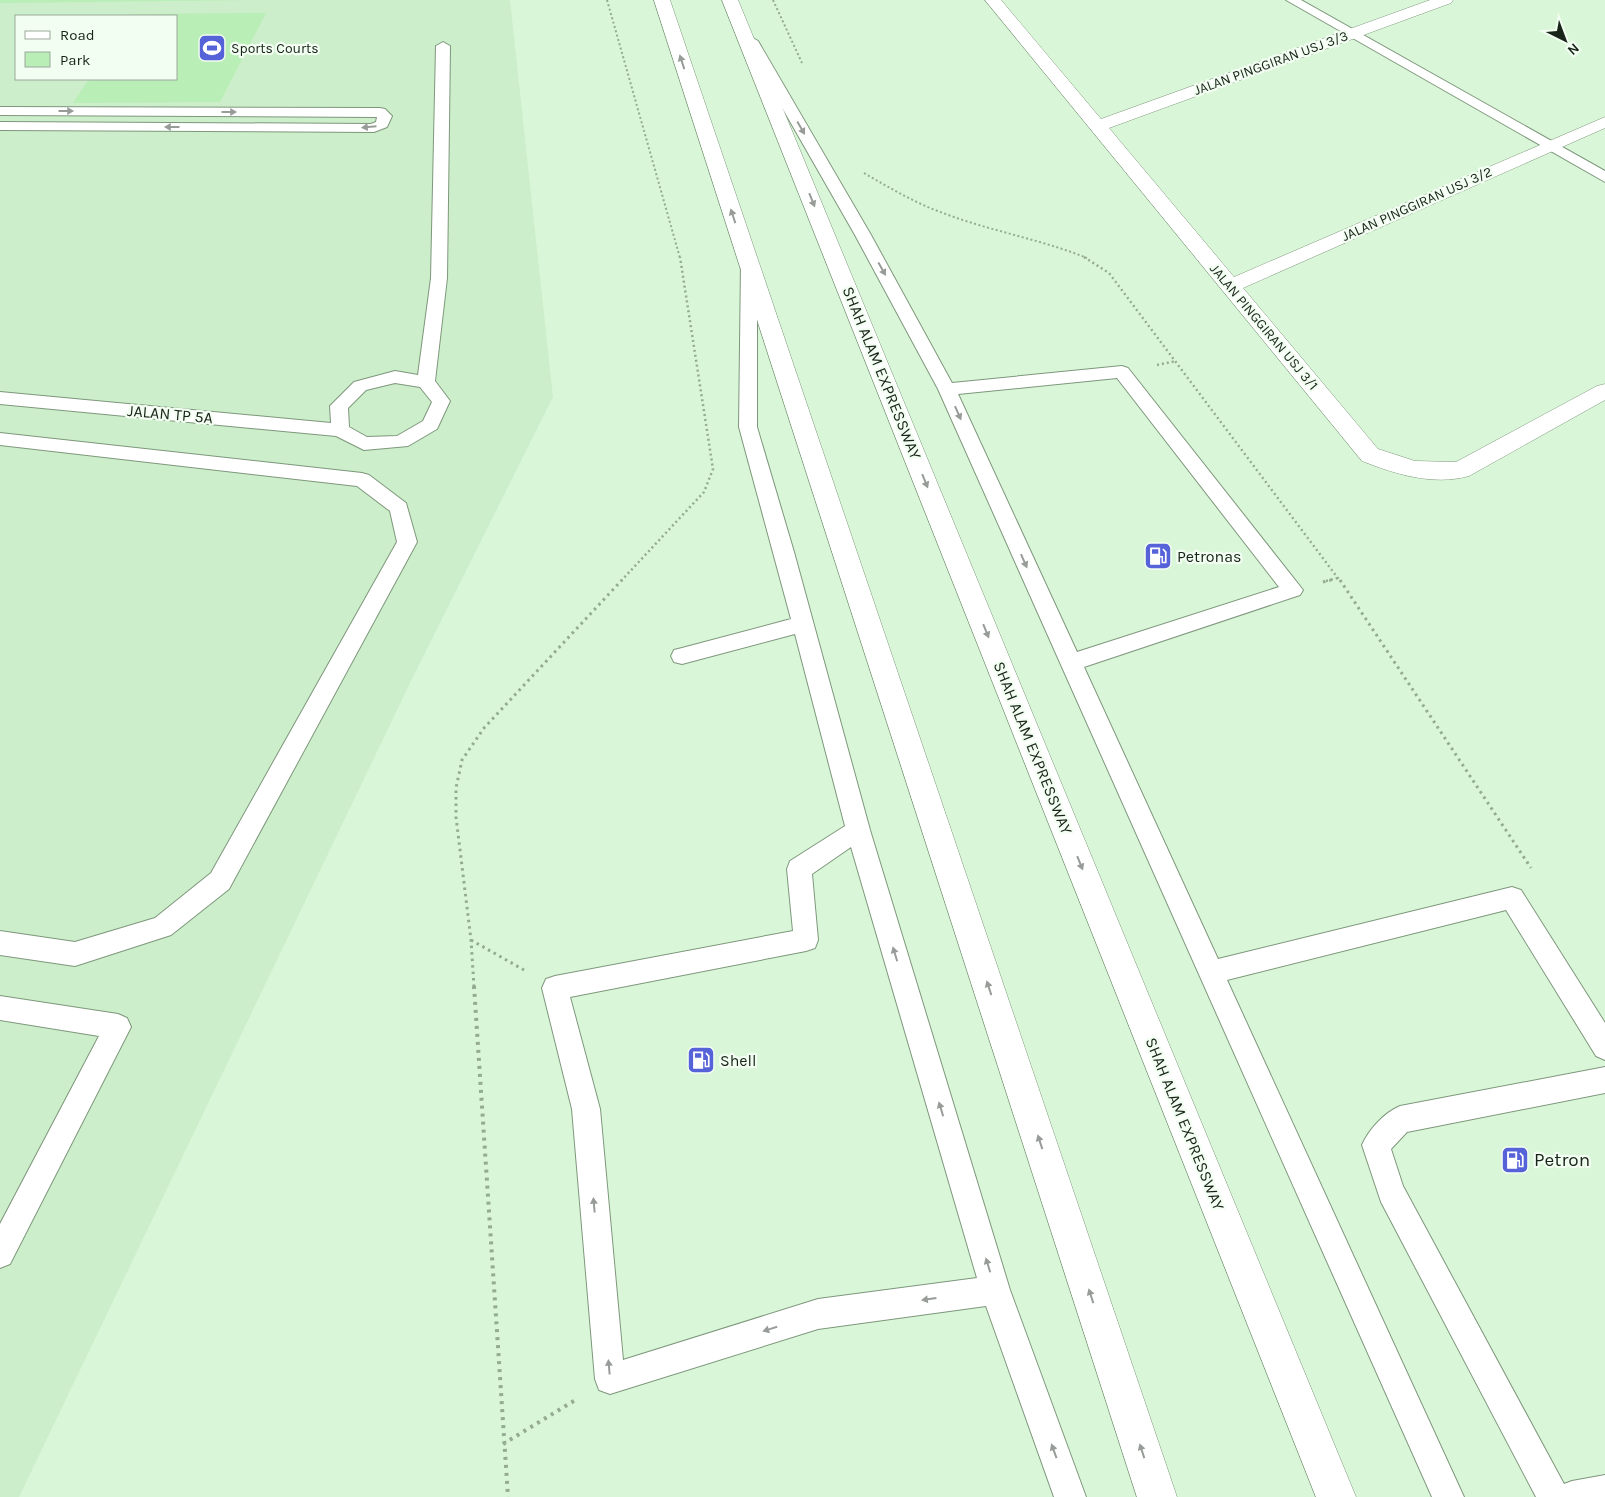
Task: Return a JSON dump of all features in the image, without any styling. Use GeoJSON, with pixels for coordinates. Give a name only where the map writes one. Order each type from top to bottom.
{"type":"FeatureCollection","features":[{"type":"Feature","properties":{"kind":"main road"},"geometry":{"type":"LineString","coordinates":[[662,0],[1157,1497]]}},
{"type":"Feature","properties":{"kind":"main road","name":"SHAH ALAM EXPRESSWAY"},"geometry":{"type":"LineString","coordinates":[[730,0],[742,25],[1336,1497]]}},
{"type":"Feature","properties":{"kind":"main road","name":"JALAN PINGGIRAN USJ 3/3"},"geometry":{"type":"LineString","coordinates":[[1097,126],[1445,0]]}},
{"type":"Feature","properties":{"kind":"main road","name":"JALAN PINGGIRAN USJ 3/1"},"geometry":{"type":"LineString","coordinates":[[996,1],[1097,126],[1370,455],[1411,470],[1439,472],[1461,470],[1605,391]]}},
{"type":"Feature","properties":{"kind":"main road","name":"JALAN PINGGIRAN USJ 3/2"},"geometry":{"type":"LineString","coordinates":[[1230,286],[1605,122]]}},
{"type":"Feature","properties":{"kind":"lane"},"geometry":{"type":"LineString","coordinates":[[1292,0],[1605,177]]}},
{"type":"Feature","properties":{"kind":"lane"},"geometry":{"type":"LineString","coordinates":[[742,25],[863,235],[947,389],[1448,1497]]}},
{"type":"Feature","properties":{"kind":"lane"},"geometry":{"type":"LineString","coordinates":[[426,382],[439,278],[443,46]]}},
{"type":"Feature","properties":{"kind":"lane"},"geometry":{"type":"LineString","coordinates":[[0,111],[380,112],[385,116],[382,124],[374,128],[0,126]]}},
{"type":"Feature","properties":{"kind":"lane"},"geometry":{"type":"LineString","coordinates":[[21,126],[32,111]]}},
{"type":"Feature","properties":{"kind":"lane"},"geometry":{"type":"LineString","coordinates":[[242,127],[250,112]]}},
{"type":"Feature","properties":{"kind":"lane"},"geometry":{"type":"LineString","coordinates":[[749,263],[748,427],[858,830],[995,1290],[1070,1497]]}},
{"type":"Feature","properties":{"kind":"lane"},"geometry":{"type":"LineString","coordinates":[[947,389],[1122,372],[1293,590],[1070,662]]}},
{"type":"Feature","properties":{"kind":"lane"},"geometry":{"type":"LineString","coordinates":[[395,376],[426,382],[441,401],[432,425],[401,442],[364,444],[340,430],[339,406],[360,386],[395,376]]}},
{"type":"Feature","properties":{"kind":"lane","name":"JALAN TP 5A"},"geometry":{"type":"LineString","coordinates":[[0,398],[340,430]]}},
{"type":"Feature","properties":{"kind":"lane"},"geometry":{"type":"LineString","coordinates":[[0,439],[362,480],[399,508],[407,542],[220,881],[162,927],[75,954],[0,943]]}},
{"type":"Feature","properties":{"kind":"lane"},"geometry":{"type":"LineString","coordinates":[[682,656],[802,624]]}},
{"type":"Feature","properties":{"kind":"lane"},"geometry":{"type":"LineString","coordinates":[[858,830],[799,870],[806,940],[555,988],[586,1109],[610,1379],[818,1314],[995,1290]]}},
{"type":"Feature","properties":{"kind":"lane"},"geometry":{"type":"LineString","coordinates":[[1210,973],[1512,898],[1605,1047]]}},
{"type":"Feature","properties":{"kind":"lane"},"geometry":{"type":"LineString","coordinates":[[0,1008],[118,1027],[0,1254]]}},
{"type":"Feature","properties":{"kind":"lane"},"geometry":{"type":"LineString","coordinates":[[1553,1497],[1391,1192],[1376,1145],[1400,1120],[1605,1080]]}},
{"type":"Feature","properties":{"kind":"lane"},"geometry":{"type":"LineString","coordinates":[[1572,1497],[1605,1491]]}},
{"type":"Feature","properties":{"kind":"path"},"geometry":{"type":"LineString","coordinates":[[508,1497],[471,940],[456,817],[456,788],[462,760],[484,728],[704,492],[713,469],[679,253],[607,0]]}},
{"type":"Feature","properties":{"kind":"path"},"geometry":{"type":"LineString","coordinates":[[471,940],[555,988]]}},
{"type":"Feature","properties":{"kind":"path"},"geometry":{"type":"LineString","coordinates":[[503,1444],[610,1379]]}},
{"type":"Feature","properties":{"kind":"shaded area"},"geometry":{"type":"Polygon","coordinates":[[[0,0],[510,0],[553,397],[412,679],[19,1497],[0,1497],[0,0]]]}},
{"type":"Feature","properties":{"kind":"green space"},"geometry":{"type":"Polygon","coordinates":[[[0,0],[262,0],[0,3],[0,0]]]}},
{"type":"Feature","properties":{"kind":"green space","name":"Sports Courts"},"geometry":{"type":"Polygon","coordinates":[[[266,13],[220,102],[73,103],[88,80],[178,80],[178,15],[131,14],[266,13]]]}},
{"type":"Feature","properties":{"kind":"place","name":"Sports Courts"},"geometry":{"type":"Point","coordinates":[212,48]}},
{"type":"Feature","properties":{"kind":"place","name":"Petronas"},"geometry":{"type":"Point","coordinates":[1158,556]}},
{"type":"Feature","properties":{"kind":"place","name":"Shell"},"geometry":{"type":"Point","coordinates":[701,1060]}},
{"type":"Feature","properties":{"kind":"place","name":"Petron"},"geometry":{"type":"Point","coordinates":[1515,1160]}}]}
